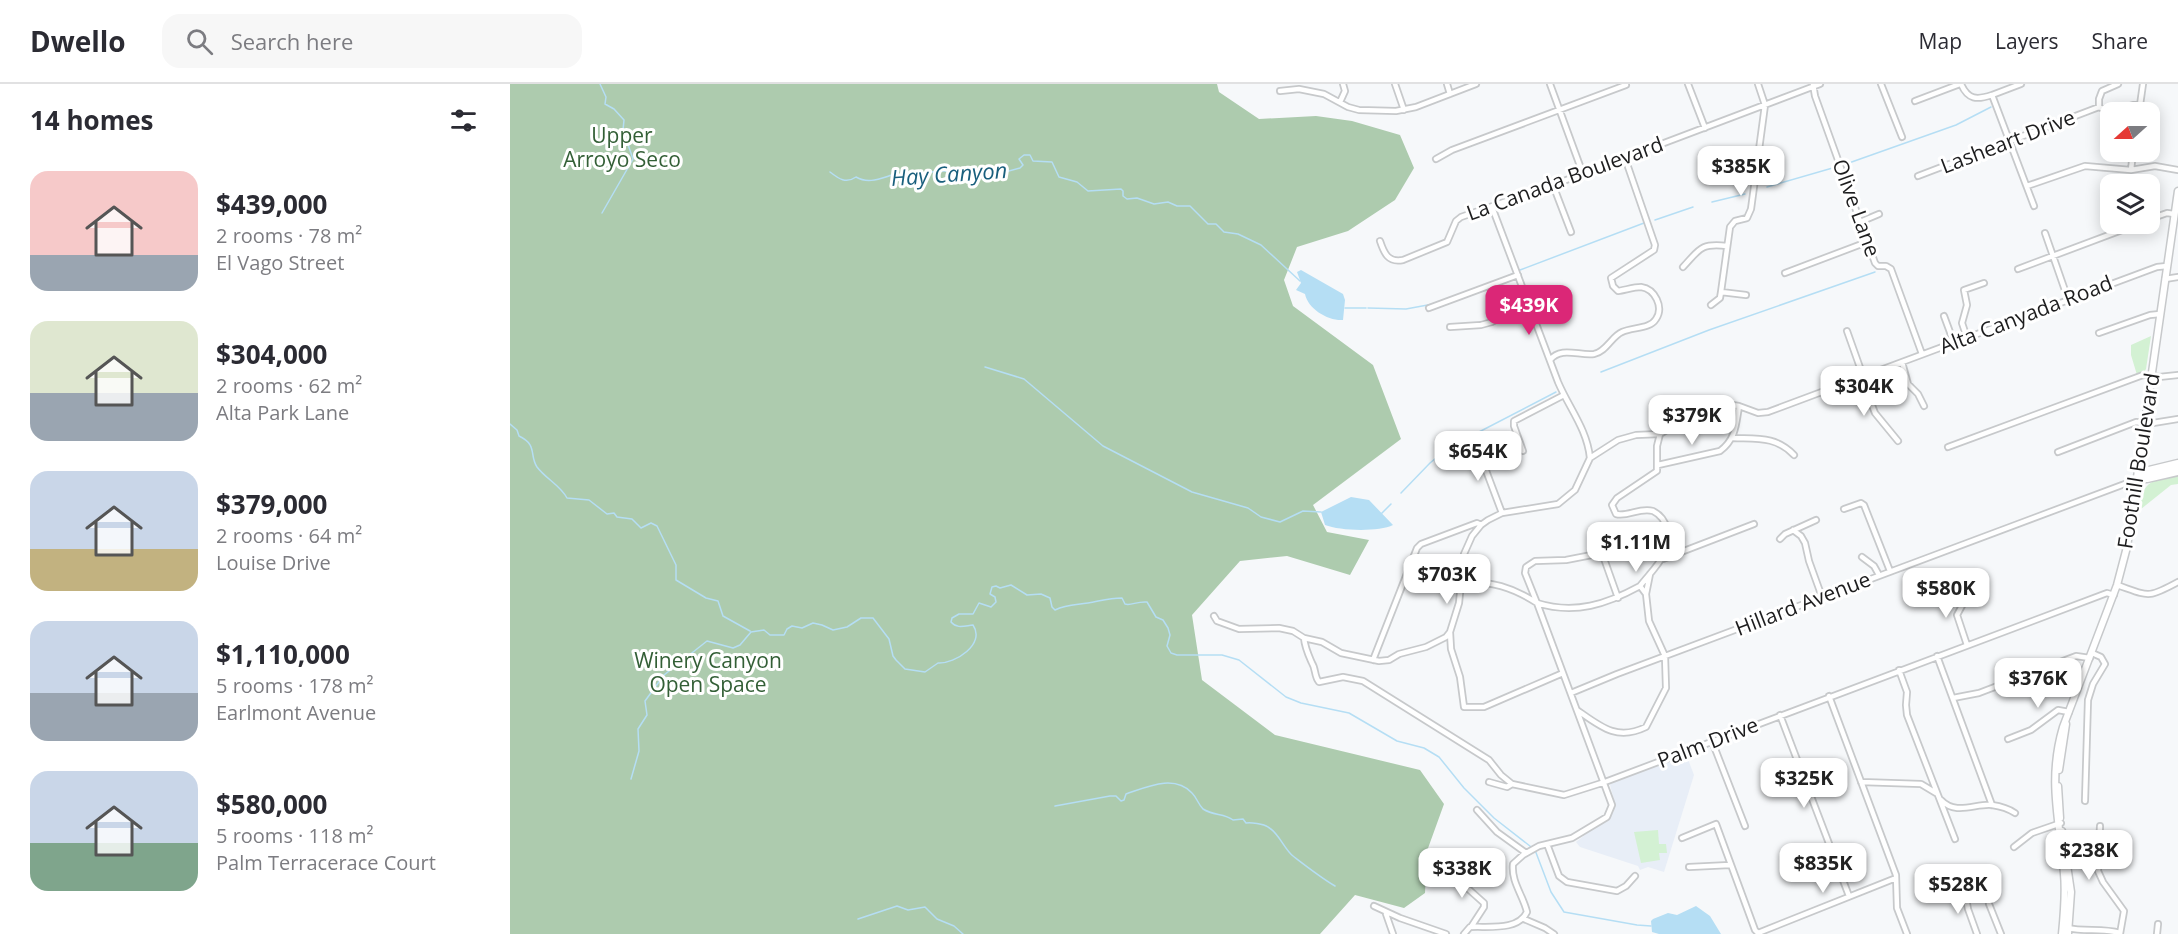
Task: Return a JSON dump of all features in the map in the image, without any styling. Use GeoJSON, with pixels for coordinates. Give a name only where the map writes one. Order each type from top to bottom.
{"type":"FeatureCollection","features":[{"type":"Feature","properties":{"kind":"highway","name":"Hillard Avenue"},"geometry":{"type":"LineString","coordinates":[[2138,479],[2145,472],[2178,464]]}},
{"type":"Feature","properties":{"kind":"highway","name":"Hillard Avenue"},"geometry":{"type":"LineString","coordinates":[[2138,479],[2178,471]]}},
{"type":"Feature","properties":{"kind":"main road","name":"Foothill Boulevard"},"geometry":{"type":"LineString","coordinates":[[2065,931],[2071,892],[2059,823],[2055,772],[2060,737],[2114,595],[2127,548],[2178,191]]}},
{"type":"Feature","properties":{"kind":"street"},"geometry":{"type":"LineString","coordinates":[[1340,102],[1345,91],[1343,84]]}},
{"type":"Feature","properties":{"kind":"street"},"geometry":{"type":"LineString","coordinates":[[1395,84],[1404,110]]}},
{"type":"Feature","properties":{"kind":"street"},"geometry":{"type":"LineString","coordinates":[[1447,84],[1450,94]]}},
{"type":"Feature","properties":{"kind":"street"},"geometry":{"type":"LineString","coordinates":[[1280,91],[1299,87],[1324,94],[1348,107],[1359,110],[1404,110],[1476,84]]}},
{"type":"Feature","properties":{"kind":"street"},"geometry":{"type":"LineString","coordinates":[[1550,84],[1583,174]]}},
{"type":"Feature","properties":{"kind":"street"},"geometry":{"type":"LineString","coordinates":[[1688,84],[1705,128]]}},
{"type":"Feature","properties":{"kind":"street"},"geometry":{"type":"LineString","coordinates":[[1711,304],[1720,298],[1731,225],[1750,214],[1765,105],[1758,84]]}},
{"type":"Feature","properties":{"kind":"street","name":"La Canada Boulevard"},"geometry":{"type":"LineString","coordinates":[[1380,241],[1384,252],[1391,260],[1403,260],[1439,246],[1449,239],[1458,219],[1820,84]]}},
{"type":"Feature","properties":{"kind":"street"},"geometry":{"type":"LineString","coordinates":[[1881,84],[1902,137]]}},
{"type":"Feature","properties":{"kind":"street"},"geometry":{"type":"LineString","coordinates":[[1916,101],[1961,84],[1972,98],[1982,99],[2021,84]]}},
{"type":"Feature","properties":{"kind":"street","name":"Lasheart Drive"},"geometry":{"type":"LineString","coordinates":[[1918,176],[2099,107],[2102,92],[2118,84]]}},
{"type":"Feature","properties":{"kind":"street"},"geometry":{"type":"LineString","coordinates":[[2140,102],[2143,84],[2149,84]]}},
{"type":"Feature","properties":{"kind":"street"},"geometry":{"type":"LineString","coordinates":[[1436,159],[1452,150],[1626,85]]}},
{"type":"Feature","properties":{"kind":"street","name":"Olive Lane"},"geometry":{"type":"LineString","coordinates":[[1813,85],[1875,264],[1891,269],[1922,354]]}},
{"type":"Feature","properties":{"kind":"street"},"geometry":{"type":"LineString","coordinates":[[1992,95],[2034,206]]}},
{"type":"Feature","properties":{"kind":"street"},"geometry":{"type":"LineString","coordinates":[[1550,360],[1560,352],[1595,354],[1608,345],[1620,332],[1651,324],[1657,318],[1659,307],[1657,298],[1650,290],[1641,287],[1618,291],[1613,286],[1611,278],[1654,250],[1655,245],[1625,158]]}},
{"type":"Feature","properties":{"kind":"street"},"geometry":{"type":"LineString","coordinates":[[2131,170],[2132,162]]}},
{"type":"Feature","properties":{"kind":"street"},"geometry":{"type":"LineString","coordinates":[[1707,181],[1756,163]]}},
{"type":"Feature","properties":{"kind":"street"},"geometry":{"type":"LineString","coordinates":[[2027,186],[2085,165],[2131,170],[2155,166],[2178,170]]}},
{"type":"Feature","properties":{"kind":"street"},"geometry":{"type":"LineString","coordinates":[[1553,185],[1571,232]]}},
{"type":"Feature","properties":{"kind":"street"},"geometry":{"type":"LineString","coordinates":[[1492,207],[1564,395],[1582,426],[1590,458],[1575,490],[1558,504],[1502,513],[1481,525],[1472,536],[1464,554],[1459,603],[1450,633],[1451,649],[1460,677],[1464,707],[1484,707],[1563,673]]}},
{"type":"Feature","properties":{"kind":"street"},"geometry":{"type":"LineString","coordinates":[[1860,222],[1879,214]]}},
{"type":"Feature","properties":{"kind":"street"},"geometry":{"type":"LineString","coordinates":[[2160,215],[2174,214]]}},
{"type":"Feature","properties":{"kind":"street"},"geometry":{"type":"LineString","coordinates":[[2045,233],[2068,299]]}},
{"type":"Feature","properties":{"kind":"street"},"geometry":{"type":"LineString","coordinates":[[2018,269],[2110,234]]}},
{"type":"Feature","properties":{"kind":"street"},"geometry":{"type":"LineString","coordinates":[[1785,273],[1867,242]]}},
{"type":"Feature","properties":{"kind":"street"},"geometry":{"type":"LineString","coordinates":[[1683,267],[1705,246],[1713,244],[1727,246]]}},
{"type":"Feature","properties":{"kind":"street","name":"Alta Canyada Road"},"geometry":{"type":"LineString","coordinates":[[1590,458],[1617,440],[1636,435],[1660,434],[1709,404],[1720,403],[1739,406],[1758,413],[1768,412],[2068,299],[2157,267],[2167,266]]}},
{"type":"Feature","properties":{"kind":"street"},"geometry":{"type":"LineString","coordinates":[[1429,308],[1518,275]]}},
{"type":"Feature","properties":{"kind":"street"},"geometry":{"type":"LineString","coordinates":[[2165,279],[2178,277]]}},
{"type":"Feature","properties":{"kind":"street"},"geometry":{"type":"LineString","coordinates":[[1967,338],[1962,323],[1967,305],[1964,290],[1984,283]]}},
{"type":"Feature","properties":{"kind":"street"},"geometry":{"type":"LineString","coordinates":[[1721,292],[1746,295]]}},
{"type":"Feature","properties":{"kind":"street"},"geometry":{"type":"LineString","coordinates":[[1450,327],[1492,322],[1529,303]]}},
{"type":"Feature","properties":{"kind":"street"},"geometry":{"type":"LineString","coordinates":[[2099,333],[2150,315],[2160,314]]}},
{"type":"Feature","properties":{"kind":"street"},"geometry":{"type":"LineString","coordinates":[[1944,316],[1954,343]]}},
{"type":"Feature","properties":{"kind":"street"},"geometry":{"type":"LineString","coordinates":[[1847,330],[1875,413],[1898,441]]}},
{"type":"Feature","properties":{"kind":"street"},"geometry":{"type":"LineString","coordinates":[[1902,362],[1908,384],[1918,394],[1924,406]]}},
{"type":"Feature","properties":{"kind":"street"},"geometry":{"type":"LineString","coordinates":[[1948,447],[2143,375],[2178,375]]}},
{"type":"Feature","properties":{"kind":"street"},"geometry":{"type":"LineString","coordinates":[[1523,451],[1514,421],[1564,395]]}},
{"type":"Feature","properties":{"kind":"street"},"geometry":{"type":"LineString","coordinates":[[1658,465],[1720,451],[1733,438],[1739,406]]}},
{"type":"Feature","properties":{"kind":"street"},"geometry":{"type":"LineString","coordinates":[[2058,452],[2136,422],[2178,419]]}},
{"type":"Feature","properties":{"kind":"street"},"geometry":{"type":"LineString","coordinates":[[1660,434],[1657,446],[1658,465],[1655,473],[1617,498],[1612,505],[1616,514],[1622,515],[1645,510],[1663,519],[1668,538],[1663,559]]}},
{"type":"Feature","properties":{"kind":"street"},"geometry":{"type":"LineString","coordinates":[[1733,438],[1774,440],[1786,446],[1794,455]]}},
{"type":"Feature","properties":{"kind":"street"},"geometry":{"type":"LineString","coordinates":[[1476,444],[1502,513]]}},
{"type":"Feature","properties":{"kind":"street","name":"Hillard Avenue"},"geometry":{"type":"LineString","coordinates":[[1571,693],[2138,479]]}},
{"type":"Feature","properties":{"kind":"street"},"geometry":{"type":"LineString","coordinates":[[1844,508],[1862,503],[1864,505],[1890,571]]}},
{"type":"Feature","properties":{"kind":"street"},"geometry":{"type":"LineString","coordinates":[[1780,539],[1816,520]]}},
{"type":"Feature","properties":{"kind":"street"},"geometry":{"type":"LineString","coordinates":[[1373,660],[1417,548],[1421,544],[1466,526],[1477,523],[1481,525]]}},
{"type":"Feature","properties":{"kind":"street"},"geometry":{"type":"LineString","coordinates":[[1462,582],[1499,584],[1537,603],[1568,609],[1583,608],[1618,598],[1640,586],[1663,559],[1754,524]]}},
{"type":"Feature","properties":{"kind":"street"},"geometry":{"type":"LineString","coordinates":[[1794,530],[1805,543],[1822,597]]}},
{"type":"Feature","properties":{"kind":"street"},"geometry":{"type":"LineString","coordinates":[[1470,927],[1516,924],[1524,919],[1527,912],[1512,873],[1512,864],[1539,846],[1569,840],[1610,814],[1612,801],[1525,573],[1526,567],[1535,561],[1566,560],[1602,553],[1618,598]]}},
{"type":"Feature","properties":{"kind":"street"},"geometry":{"type":"LineString","coordinates":[[1862,557],[1874,566],[1879,575]]}},
{"type":"Feature","properties":{"kind":"street"},"geometry":{"type":"LineString","coordinates":[[1576,709],[1605,729],[1629,733],[1646,727],[1666,688],[1665,656],[1649,621],[1646,594],[1651,572]]}},
{"type":"Feature","properties":{"kind":"street"},"geometry":{"type":"LineString","coordinates":[[2117,585],[2139,594],[2152,595],[2178,582]]}},
{"type":"Feature","properties":{"kind":"street"},"geometry":{"type":"LineString","coordinates":[[1640,586],[1646,594]]}},
{"type":"Feature","properties":{"kind":"street","name":"Palm Drive"},"geometry":{"type":"LineString","coordinates":[[1489,782],[1507,787],[1512,784],[1564,795],[1605,782],[2107,593],[2114,595]]}},
{"type":"Feature","properties":{"kind":"street"},"geometry":{"type":"LineString","coordinates":[[1965,600],[1957,615],[1967,645]]}},
{"type":"Feature","properties":{"kind":"street"},"geometry":{"type":"LineString","coordinates":[[1214,616],[1217,621],[1239,629],[1279,628],[1293,631],[1304,638],[1322,642],[1341,653],[1373,660],[1389,660],[1399,654],[1426,647],[1450,633]]}},
{"type":"Feature","properties":{"kind":"street"},"geometry":{"type":"LineString","coordinates":[[1304,638],[1305,648],[1314,665],[1319,682],[1343,677],[1354,677],[1363,681],[1489,760],[1512,784]]}},
{"type":"Feature","properties":{"kind":"street"},"geometry":{"type":"LineString","coordinates":[[1936,656],[1992,805]]}},
{"type":"Feature","properties":{"kind":"street"},"geometry":{"type":"LineString","coordinates":[[1953,698],[1979,693],[2076,656],[2101,657],[2105,664],[2093,684],[2088,700],[2085,801]]}},
{"type":"Feature","properties":{"kind":"street"},"geometry":{"type":"LineString","coordinates":[[1899,670],[1907,692],[1907,716],[1955,840]]}},
{"type":"Feature","properties":{"kind":"street"},"geometry":{"type":"LineString","coordinates":[[1829,696],[1896,878],[1897,908],[1907,934]]}},
{"type":"Feature","properties":{"kind":"street"},"geometry":{"type":"LineString","coordinates":[[2008,740],[2031,730],[2058,710],[2070,712]]}},
{"type":"Feature","properties":{"kind":"street"},"geometry":{"type":"LineString","coordinates":[[1780,715],[1849,896]]}},
{"type":"Feature","properties":{"kind":"street"},"geometry":{"type":"LineString","coordinates":[[1712,741],[1745,826]]}},
{"type":"Feature","properties":{"kind":"street"},"geometry":{"type":"LineString","coordinates":[[1861,782],[1921,784],[1945,804],[1970,809],[1992,805],[2015,813]]}},
{"type":"Feature","properties":{"kind":"street"},"geometry":{"type":"LineString","coordinates":[[1477,810],[1497,832],[1528,852]]}},
{"type":"Feature","properties":{"kind":"street"},"geometry":{"type":"LineString","coordinates":[[2014,847],[2032,832],[2059,823]]}},
{"type":"Feature","properties":{"kind":"street"},"geometry":{"type":"LineString","coordinates":[[1682,838],[1716,824],[1755,930],[1759,934],[1896,878]]}},
{"type":"Feature","properties":{"kind":"street"},"geometry":{"type":"LineString","coordinates":[[2065,931],[2107,930],[2120,933],[2124,911],[2098,872],[2100,826]]}},
{"type":"Feature","properties":{"kind":"street"},"geometry":{"type":"LineString","coordinates":[[1547,844],[1559,876],[1567,882],[1617,891],[1626,886],[1635,876]]}},
{"type":"Feature","properties":{"kind":"street"},"geometry":{"type":"LineString","coordinates":[[1689,867],[1730,865]]}},
{"type":"Feature","properties":{"kind":"street"},"geometry":{"type":"LineString","coordinates":[[1451,870],[1484,903],[1484,907],[1464,934]]}},
{"type":"Feature","properties":{"kind":"street"},"geometry":{"type":"LineString","coordinates":[[1965,893],[1977,934]]}},
{"type":"Feature","properties":{"kind":"street"},"geometry":{"type":"LineString","coordinates":[[1989,903],[2001,934]]}},
{"type":"Feature","properties":{"kind":"street"},"geometry":{"type":"LineString","coordinates":[[1374,906],[1446,934]]}},
{"type":"Feature","properties":{"kind":"street"},"geometry":{"type":"LineString","coordinates":[[1383,911],[1388,916],[1392,931]]}},
{"type":"Feature","properties":{"kind":"street"},"geometry":{"type":"LineString","coordinates":[[1524,919],[1554,934]]}},
{"type":"Feature","properties":{"kind":"street"},"geometry":{"type":"LineString","coordinates":[[2157,934],[2158,924]]}},
{"type":"Feature","properties":{"kind":"shaded area"},"geometry":{"type":"Polygon","coordinates":[[[1686,754],[1694,775],[1664,872],[1648,867],[1640,870],[1638,866],[1580,847],[1576,842],[1613,813],[1615,804],[1610,785],[1613,781],[1686,754]]]}},
{"type":"Feature","properties":{"kind":"green space"},"geometry":{"type":"Polygon","coordinates":[[[510,84],[1217,84],[1219,92],[1259,119],[1316,116],[1352,121],[1400,135],[1414,168],[1395,200],[1348,231],[1297,247],[1284,280],[1293,306],[1373,365],[1401,439],[1313,505],[1327,532],[1369,540],[1350,575],[1287,556],[1240,561],[1192,615],[1202,680],[1275,735],[1420,770],[1444,804],[1427,851],[1425,893],[1404,908],[1355,895],[1320,934],[510,934],[510,84]]]}},
{"type":"Feature","properties":{"kind":"green space"},"geometry":{"type":"Polygon","coordinates":[[[2151,336],[2146,369],[2137,375],[2131,355],[2131,345],[2151,336]]]}},
{"type":"Feature","properties":{"kind":"green space"},"geometry":{"type":"Polygon","coordinates":[[[2178,475],[2178,484],[2171,485],[2141,509],[2143,492],[2150,483],[2178,475]]]}},
{"type":"Feature","properties":{"kind":"green space"},"geometry":{"type":"Polygon","coordinates":[[[1658,830],[1659,844],[1666,844],[1667,853],[1659,853],[1660,860],[1641,863],[1634,832],[1658,830]]]}},
{"type":"Feature","properties":{"kind":"water"},"geometry":{"type":"Polygon","coordinates":[[[1301,270],[1343,294],[1345,300],[1343,320],[1320,313],[1310,305],[1305,294],[1296,290],[1301,283],[1297,272],[1301,270]]]}},
{"type":"Feature","properties":{"kind":"water"},"geometry":{"type":"Polygon","coordinates":[[[1351,497],[1369,500],[1393,525],[1379,529],[1359,530],[1325,525],[1321,512],[1351,497]]]}},
{"type":"Feature","properties":{"kind":"water"},"geometry":{"type":"Polygon","coordinates":[[[1696,906],[1710,916],[1721,934],[1652,932],[1651,921],[1653,919],[1668,913],[1677,915],[1696,906]]]}},
{"type":"Feature","properties":{"kind":"waterway"},"geometry":{"type":"LineString","coordinates":[[600,84],[606,97],[605,104],[614,109],[624,120],[623,130],[633,159],[602,213]]}},
{"type":"Feature","properties":{"kind":"waterway"},"geometry":{"type":"LineString","coordinates":[[1846,164],[1956,125],[1991,107]]}},
{"type":"Feature","properties":{"kind":"waterway","name":"Hay Canyon"},"geometry":{"type":"LineString","coordinates":[[830,172],[846,180],[856,177],[869,180],[892,175],[897,178],[914,174],[922,176],[935,171],[975,173],[989,169],[998,174],[1020,168],[1023,165],[1019,159],[1024,155],[1030,155],[1033,161],[1052,162],[1059,177],[1077,182],[1088,191],[1121,189],[1123,196],[1127,199],[1137,198],[1154,204],[1168,202],[1177,206],[1190,206],[1208,224],[1216,224],[1224,232],[1238,234],[1261,245],[1300,281]]}},
{"type":"Feature","properties":{"kind":"waterway"},"geometry":{"type":"LineString","coordinates":[[1767,187],[1836,167]]}},
{"type":"Feature","properties":{"kind":"waterway"},"geometry":{"type":"LineString","coordinates":[[1712,202],[1745,194]]}},
{"type":"Feature","properties":{"kind":"waterway"},"geometry":{"type":"LineString","coordinates":[[1655,220],[1693,207]]}},
{"type":"Feature","properties":{"kind":"waterway"},"geometry":{"type":"LineString","coordinates":[[1520,270],[1644,223]]}},
{"type":"Feature","properties":{"kind":"waterway"},"geometry":{"type":"LineString","coordinates":[[1601,372],[1709,330],[1875,272]]}},
{"type":"Feature","properties":{"kind":"waterway"},"geometry":{"type":"LineString","coordinates":[[1502,279],[1514,273]]}},
{"type":"Feature","properties":{"kind":"waterway"},"geometry":{"type":"LineString","coordinates":[[1368,308],[1406,309],[1433,304]]}},
{"type":"Feature","properties":{"kind":"waterway"},"geometry":{"type":"LineString","coordinates":[[1345,308],[1366,308]]}},
{"type":"Feature","properties":{"kind":"waterway"},"geometry":{"type":"LineString","coordinates":[[985,367],[1024,379],[1103,446],[1192,492],[1248,508],[1261,517],[1280,522],[1303,511],[1321,512]]}},
{"type":"Feature","properties":{"kind":"waterway"},"geometry":{"type":"LineString","coordinates":[[1401,493],[1448,448],[1556,392]]}},
{"type":"Feature","properties":{"kind":"waterway"},"geometry":{"type":"LineString","coordinates":[[510,424],[517,430],[519,436],[529,443],[537,467],[561,489],[567,498],[589,500],[607,514],[614,513],[617,517],[632,519],[641,528],[651,523],[657,526],[676,565],[676,580],[706,598],[718,601],[723,616],[750,631]]}},
{"type":"Feature","properties":{"kind":"waterway"},"geometry":{"type":"LineString","coordinates":[[1381,514],[1391,504]]}},
{"type":"Feature","properties":{"kind":"waterway"},"geometry":{"type":"LineString","coordinates":[[751,632],[764,630],[770,635],[784,635],[792,626],[802,628],[813,623],[833,630],[847,627],[861,618],[873,618],[889,639],[896,660],[905,669],[925,672],[938,663],[960,656],[972,646],[976,632],[973,625],[956,626],[951,622],[952,618],[959,614],[973,614],[979,603],[991,607],[996,602],[995,597],[990,594],[992,587],[1000,588],[1011,585],[1027,595],[1041,594],[1050,598],[1055,610],[1113,598],[1122,598],[1125,604],[1147,602],[1156,617],[1163,620],[1168,628],[1170,635],[1167,646],[1171,653],[1222,655],[1239,660],[1286,697],[1301,703],[1349,713],[1397,741],[1424,748],[1439,757],[1464,788],[1494,818],[1535,850],[1551,892],[1564,912],[1651,926]]}},
{"type":"Feature","properties":{"kind":"waterway"},"geometry":{"type":"LineString","coordinates":[[631,779],[639,751],[638,729],[647,715],[645,701],[664,675],[707,641],[733,648],[740,645],[751,632]]}},
{"type":"Feature","properties":{"kind":"waterway"},"geometry":{"type":"LineString","coordinates":[[1055,806],[1110,796],[1116,796],[1121,801],[1124,800],[1126,794],[1143,788],[1160,784],[1177,784],[1192,793],[1201,807],[1207,811],[1233,820],[1243,819],[1246,823],[1268,827],[1293,856],[1335,886]]}},
{"type":"Feature","properties":{"kind":"waterway"},"geometry":{"type":"LineString","coordinates":[[858,919],[897,906],[908,910],[925,907],[937,919],[954,926],[963,934]]}},
{"type":"Feature","properties":{"kind":"park label","name":"Upper Arroyo Seco"},"geometry":{"type":"Point","coordinates":[622,148]}},
{"type":"Feature","properties":{"kind":"park label","name":"Winery Canyon Open Space"},"geometry":{"type":"Point","coordinates":[708,673]}}]}
